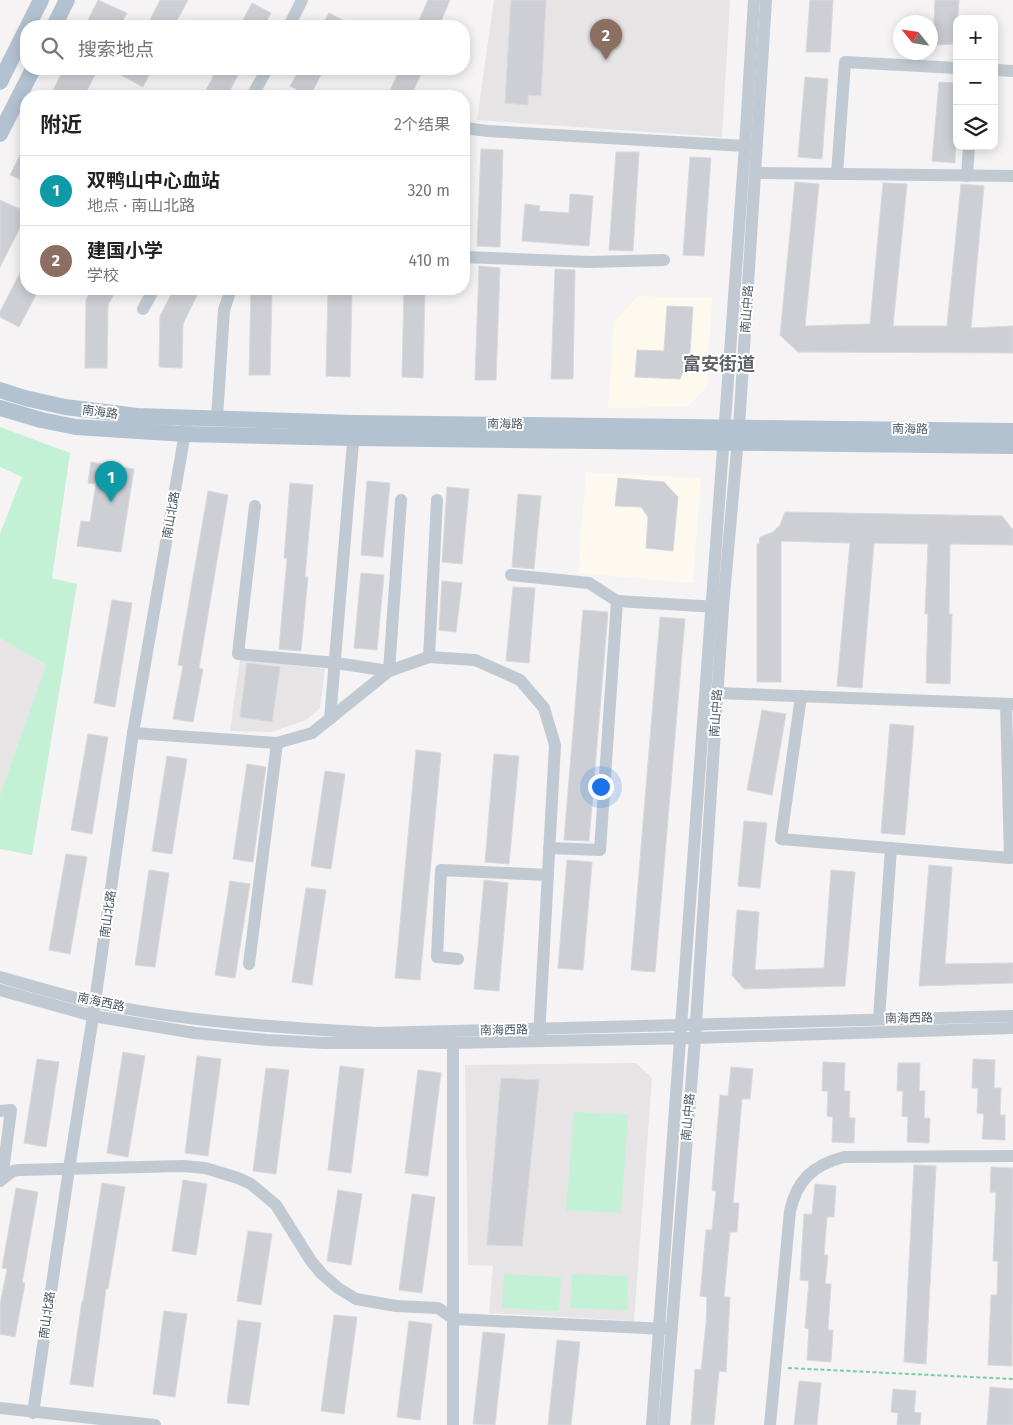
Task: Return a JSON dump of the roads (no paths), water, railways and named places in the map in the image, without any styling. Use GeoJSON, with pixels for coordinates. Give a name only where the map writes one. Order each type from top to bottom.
{"type":"FeatureCollection","features":[{"type":"Feature","properties":{"kind":"main road"},"geometry":{"type":"LineString","coordinates":[[31,20],[41,0]]}},
{"type":"Feature","properties":{"kind":"main road"},"geometry":{"type":"LineString","coordinates":[[57,20],[67,0]]}},
{"type":"Feature","properties":{"kind":"main road"},"geometry":{"type":"LineString","coordinates":[[0,82],[20,42]]}},
{"type":"Feature","properties":{"kind":"main road"},"geometry":{"type":"LineString","coordinates":[[22,90],[30,75]]}},
{"type":"Feature","properties":{"kind":"main road"},"geometry":{"type":"LineString","coordinates":[[0,134],[20,95]]}},
{"type":"Feature","properties":{"kind":"main road","name":"南海路"},"geometry":{"type":"LineString","coordinates":[[0,390],[25,398],[101,413],[217,418],[354,430]]}},
{"type":"Feature","properties":{"kind":"main road","name":"南海路"},"geometry":{"type":"LineString","coordinates":[[0,408],[42,420],[76,426],[185,434],[354,430],[731,435],[1013,446]]}},
{"type":"Feature","properties":{"kind":"main road","name":"南海路"},"geometry":{"type":"LineString","coordinates":[[731,435],[1013,431]]}},
{"type":"Feature","properties":{"kind":"street"},"geometry":{"type":"LineString","coordinates":[[292,20],[302,0]]}},
{"type":"Feature","properties":{"kind":"street","name":"南山中路"},"geometry":{"type":"LineString","coordinates":[[731,435],[754,0]]}},
{"type":"Feature","properties":{"kind":"street","name":"南山中路"},"geometry":{"type":"LineString","coordinates":[[664,1425],[665,1329],[682,1024],[731,435],[756,174],[766,0]]}},
{"type":"Feature","properties":{"kind":"street"},"geometry":{"type":"LineString","coordinates":[[837,174],[845,62],[953,68]]}},
{"type":"Feature","properties":{"kind":"street"},"geometry":{"type":"LineString","coordinates":[[998,70],[1013,71]]}},
{"type":"Feature","properties":{"kind":"street"},"geometry":{"type":"LineString","coordinates":[[255,90],[264,75]]}},
{"type":"Feature","properties":{"kind":"street"},"geometry":{"type":"LineString","coordinates":[[470,129],[516,133],[745,146]]}},
{"type":"Feature","properties":{"kind":"street"},"geometry":{"type":"LineString","coordinates":[[967,176],[969,150]]}},
{"type":"Feature","properties":{"kind":"street"},"geometry":{"type":"LineString","coordinates":[[756,174],[1013,176]]}},
{"type":"Feature","properties":{"kind":"street"},"geometry":{"type":"LineString","coordinates":[[470,257],[589,262],[664,260]]}},
{"type":"Feature","properties":{"kind":"street"},"geometry":{"type":"LineString","coordinates":[[143,309],[151,295]]}},
{"type":"Feature","properties":{"kind":"street"},"geometry":{"type":"LineString","coordinates":[[217,418],[224,310],[228,295]]}},
{"type":"Feature","properties":{"kind":"street","name":"南山北路"},"geometry":{"type":"LineString","coordinates":[[33,1412],[94,1016],[133,734],[188,417]]}},
{"type":"Feature","properties":{"kind":"street"},"geometry":{"type":"LineString","coordinates":[[330,719],[354,430]]}},
{"type":"Feature","properties":{"kind":"street"},"geometry":{"type":"LineString","coordinates":[[389,671],[401,500]]}},
{"type":"Feature","properties":{"kind":"street"},"geometry":{"type":"LineString","coordinates":[[429,657],[437,500]]}},
{"type":"Feature","properties":{"kind":"street"},"geometry":{"type":"LineString","coordinates":[[255,506],[238,654],[336,663],[389,671]]}},
{"type":"Feature","properties":{"kind":"street"},"geometry":{"type":"LineString","coordinates":[[511,575],[589,582],[617,601],[717,607]]}},
{"type":"Feature","properties":{"kind":"street"},"geometry":{"type":"LineString","coordinates":[[549,848],[600,850],[617,601]]}},
{"type":"Feature","properties":{"kind":"street","name":"南山中路"},"geometry":{"type":"LineString","coordinates":[[652,1425],[665,1329],[695,1038],[718,694],[717,607]]}},
{"type":"Feature","properties":{"kind":"street"},"geometry":{"type":"LineString","coordinates":[[133,734],[277,743],[312,733],[389,671],[429,657],[475,660],[520,680],[544,708],[555,745],[539,1035]]}},
{"type":"Feature","properties":{"kind":"street"},"geometry":{"type":"LineString","coordinates":[[718,694],[800,696],[1010,704],[1010,858],[781,840],[800,696]]}},
{"type":"Feature","properties":{"kind":"street"},"geometry":{"type":"LineString","coordinates":[[249,964],[277,743]]}},
{"type":"Feature","properties":{"kind":"street"},"geometry":{"type":"LineString","coordinates":[[879,1019],[891,848]]}},
{"type":"Feature","properties":{"kind":"street"},"geometry":{"type":"LineString","coordinates":[[458,959],[437,957],[441,870],[548,875]]}},
{"type":"Feature","properties":{"kind":"street","name":"南海西路"},"geometry":{"type":"LineString","coordinates":[[0,977],[95,1003],[276,1028],[377,1033],[681,1038],[1013,1028]]}},
{"type":"Feature","properties":{"kind":"street","name":"南海西路"},"geometry":{"type":"LineString","coordinates":[[0,990],[94,1016],[195,1033],[266,1040],[351,1044],[452,1043],[696,1023],[1013,1016]]}},
{"type":"Feature","properties":{"kind":"street"},"geometry":{"type":"LineString","coordinates":[[452,1043],[453,1425]]}},
{"type":"Feature","properties":{"kind":"street"},"geometry":{"type":"LineString","coordinates":[[0,1110],[11,1110],[1,1180]]}},
{"type":"Feature","properties":{"kind":"street"},"geometry":{"type":"LineString","coordinates":[[770,1425],[790,1211],[794,1194],[800,1183],[828,1161],[844,1157],[1013,1156]]}},
{"type":"Feature","properties":{"kind":"street"},"geometry":{"type":"LineString","coordinates":[[1,1180],[13,1171],[19,1170],[183,1166],[205,1168],[251,1184],[276,1205],[311,1261],[338,1288],[356,1299],[375,1303],[438,1308],[454,1318],[665,1329]]}},
{"type":"Feature","properties":{"kind":"street"},"geometry":{"type":"LineString","coordinates":[[0,1408],[155,1425]]}},
{"type":"Feature","properties":{"kind":"place","name":"建国小学"},"geometry":{"type":"Point","coordinates":[606,60]}},
{"type":"Feature","properties":{"kind":"place","name":"双鸭山中心血站"},"geometry":{"type":"Point","coordinates":[111,502]}},
{"type":"Feature","properties":{"kind":"district","name":"富安街道"},"geometry":{"type":"Point","coordinates":[719,364]}}]}
